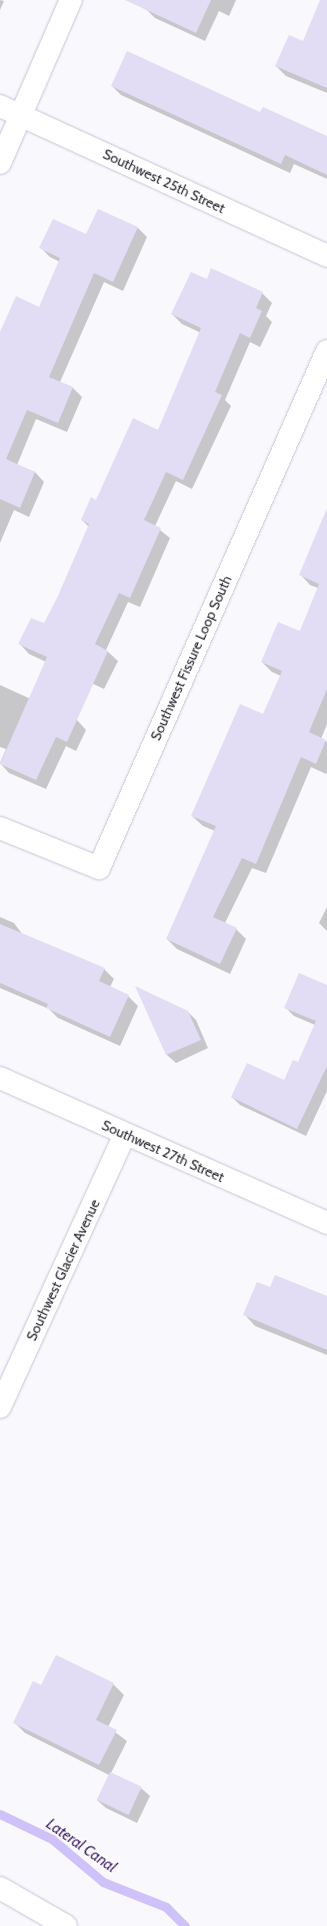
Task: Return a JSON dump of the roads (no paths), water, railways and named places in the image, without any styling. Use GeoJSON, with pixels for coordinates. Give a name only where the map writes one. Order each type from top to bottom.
{"type":"FeatureCollection","features":[{"type":"Feature","properties":{"kind":"street"},"geometry":{"type":"LineString","coordinates":[[0,162],[71,0]]}},
{"type":"Feature","properties":{"kind":"street","name":"Southwest 25th Street"},"geometry":{"type":"LineString","coordinates":[[0,106],[327,256]]}},
{"type":"Feature","properties":{"kind":"street","name":"Southwest Fissure Loop South"},"geometry":{"type":"LineString","coordinates":[[0,828],[99,868],[327,351]]}},
{"type":"Feature","properties":{"kind":"street","name":"Southwest 27th Street"},"geometry":{"type":"LineString","coordinates":[[0,1078],[327,1223]]}},
{"type":"Feature","properties":{"kind":"street","name":"Southwest Glacier Avenue"},"geometry":{"type":"LineString","coordinates":[[0,1407],[125,1134]]}},
{"type":"Feature","properties":{"kind":"street"},"geometry":{"type":"LineString","coordinates":[[0,1888],[66,1926]]}},
{"type":"Feature","properties":{"kind":"waterway","name":"Lateral Canal"},"geometry":{"type":"LineString","coordinates":[[0,1814],[52,1839],[103,1882],[166,1907],[185,1926]]}}]}
